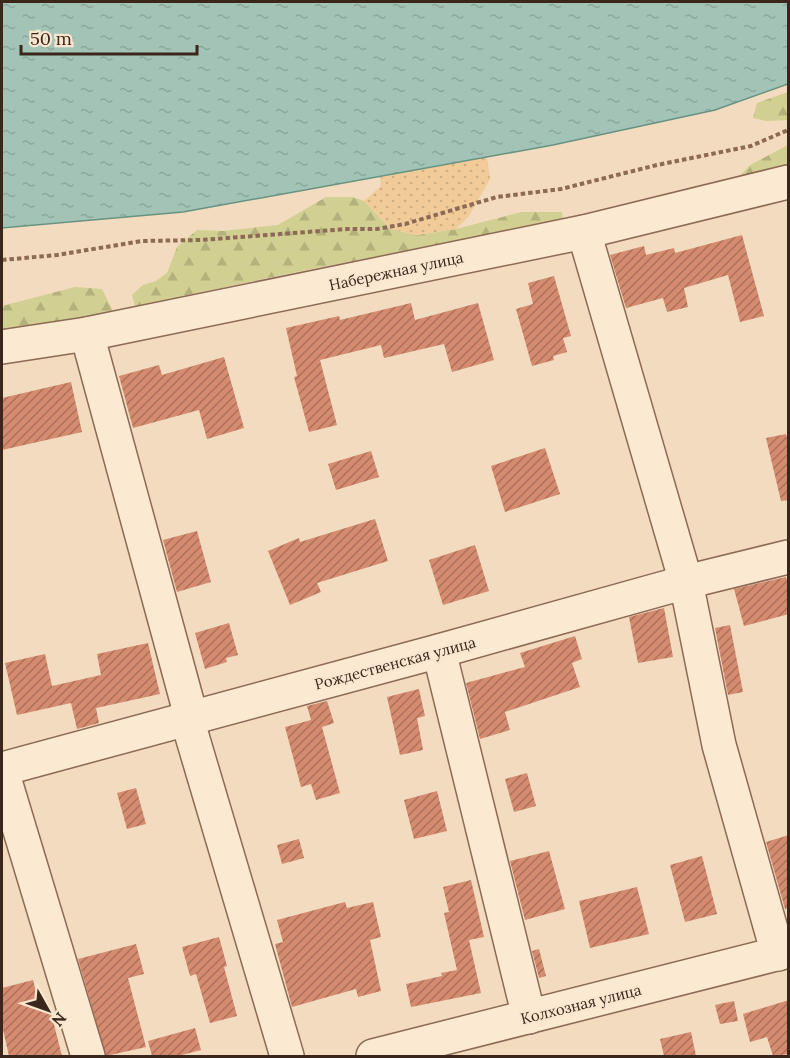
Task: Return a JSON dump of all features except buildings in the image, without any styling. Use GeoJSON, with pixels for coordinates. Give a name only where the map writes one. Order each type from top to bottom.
{"type":"FeatureCollection","features":[{"type":"Feature","properties":{"kind":"street","name":"Набережная улица"},"geometry":{"type":"LineString","coordinates":[[2,347],[87,334],[584,232],[789,182]]}},
{"type":"Feature","properties":{"kind":"street"},"geometry":{"type":"LineString","coordinates":[[584,232],[686,582],[719,745],[783,952]]}},
{"type":"Feature","properties":{"kind":"street"},"geometry":{"type":"LineString","coordinates":[[87,334],[188,705],[187,718],[286,1056]]}},
{"type":"Feature","properties":{"kind":"street","name":"Рождественская улица"},"geometry":{"type":"LineString","coordinates":[[2,770],[686,582],[789,556]]}},
{"type":"Feature","properties":{"kind":"street"},"geometry":{"type":"LineString","coordinates":[[439,651],[528,1017]]}},
{"type":"Feature","properties":{"kind":"street"},"geometry":{"type":"LineString","coordinates":[[2,770],[88,1056]]}},
{"type":"Feature","properties":{"kind":"street","name":"Колхозная улица"},"geometry":{"type":"LineString","coordinates":[[373,1056],[783,952]]}},
{"type":"Feature","properties":{"kind":"path"},"geometry":{"type":"LineString","coordinates":[[2,260],[57,255],[142,241],[190,241],[347,229],[377,229],[405,224],[497,197],[561,189],[657,165],[751,146],[789,130]]}},
{"type":"Feature","properties":{"kind":"green space"},"geometry":{"type":"Polygon","coordinates":[[[788,92],[788,120],[766,121],[753,118],[757,103],[788,92]]]}},
{"type":"Feature","properties":{"kind":"green space"},"geometry":{"type":"Polygon","coordinates":[[[788,145],[788,170],[735,181],[750,165],[788,145]]]}},
{"type":"Feature","properties":{"kind":"green space"},"geometry":{"type":"Polygon","coordinates":[[[326,197],[352,197],[364,201],[391,229],[417,235],[456,229],[521,212],[562,212],[563,221],[306,270],[135,306],[132,295],[143,285],[156,281],[167,273],[177,247],[197,230],[223,231],[278,225],[326,197]]]}},
{"type":"Feature","properties":{"kind":"green space"},"geometry":{"type":"Polygon","coordinates":[[[75,287],[102,289],[114,313],[2,335],[2,306],[75,287]]]}},
{"type":"Feature","properties":{"kind":"sand"},"geometry":{"type":"Polygon","coordinates":[[[487,157],[490,179],[469,216],[456,229],[417,235],[392,229],[364,201],[381,186],[380,177],[487,157]]]}},
{"type":"Feature","properties":{"kind":"water"},"geometry":{"type":"Polygon","coordinates":[[[2,2],[788,2],[788,84],[715,110],[553,145],[183,212],[2,228],[2,2]]]}}]}
